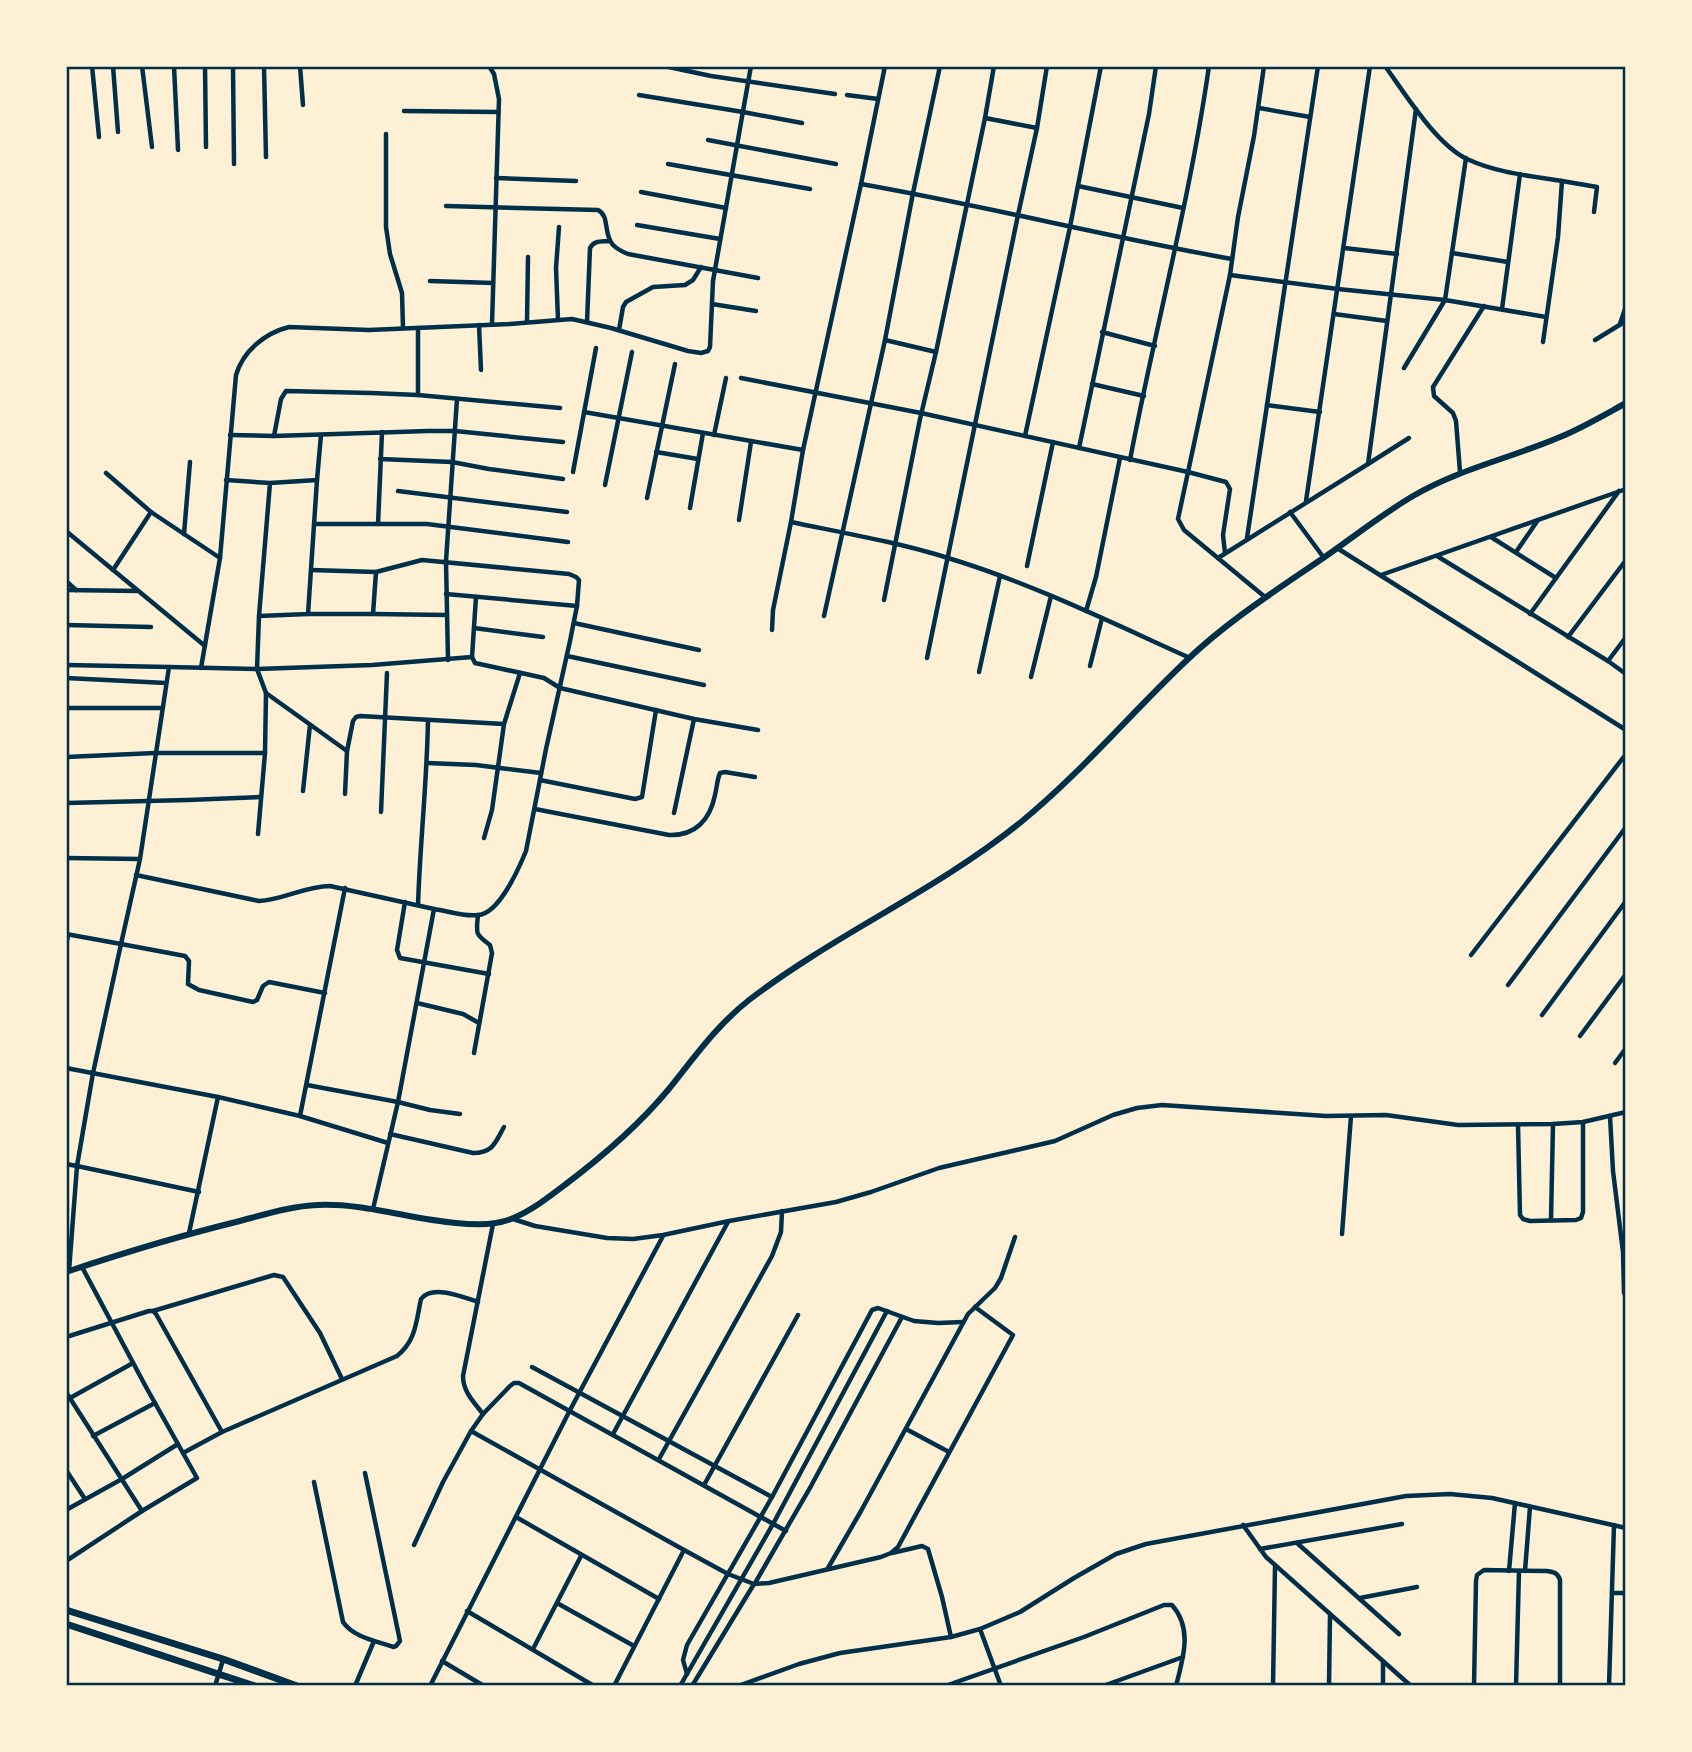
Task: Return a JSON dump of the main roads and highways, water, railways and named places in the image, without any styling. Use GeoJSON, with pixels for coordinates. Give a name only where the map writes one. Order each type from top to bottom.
{"type":"FeatureCollection","features":[{"type":"Feature","properties":{"kind":"main road"},"geometry":{"type":"LineString","coordinates":[[68,1271],[189,1233],[286,1209],[316,1205],[338,1205],[467,1224],[493,1224],[512,1219],[543,1201],[617,1143],[644,1117],[720,1025],[746,1002],[847,934],[937,882],[1024,820],[1071,779],[1125,721],[1211,638],[1265,597],[1412,496],[1460,472],[1564,436],[1626,403]]}},
{"type":"Feature","properties":{"kind":"main road"},"geometry":{"type":"LineString","coordinates":[[66,1609],[297,1685]]}},
{"type":"Feature","properties":{"kind":"main road"},"geometry":{"type":"LineString","coordinates":[[66,1624],[255,1685]]}}]}
